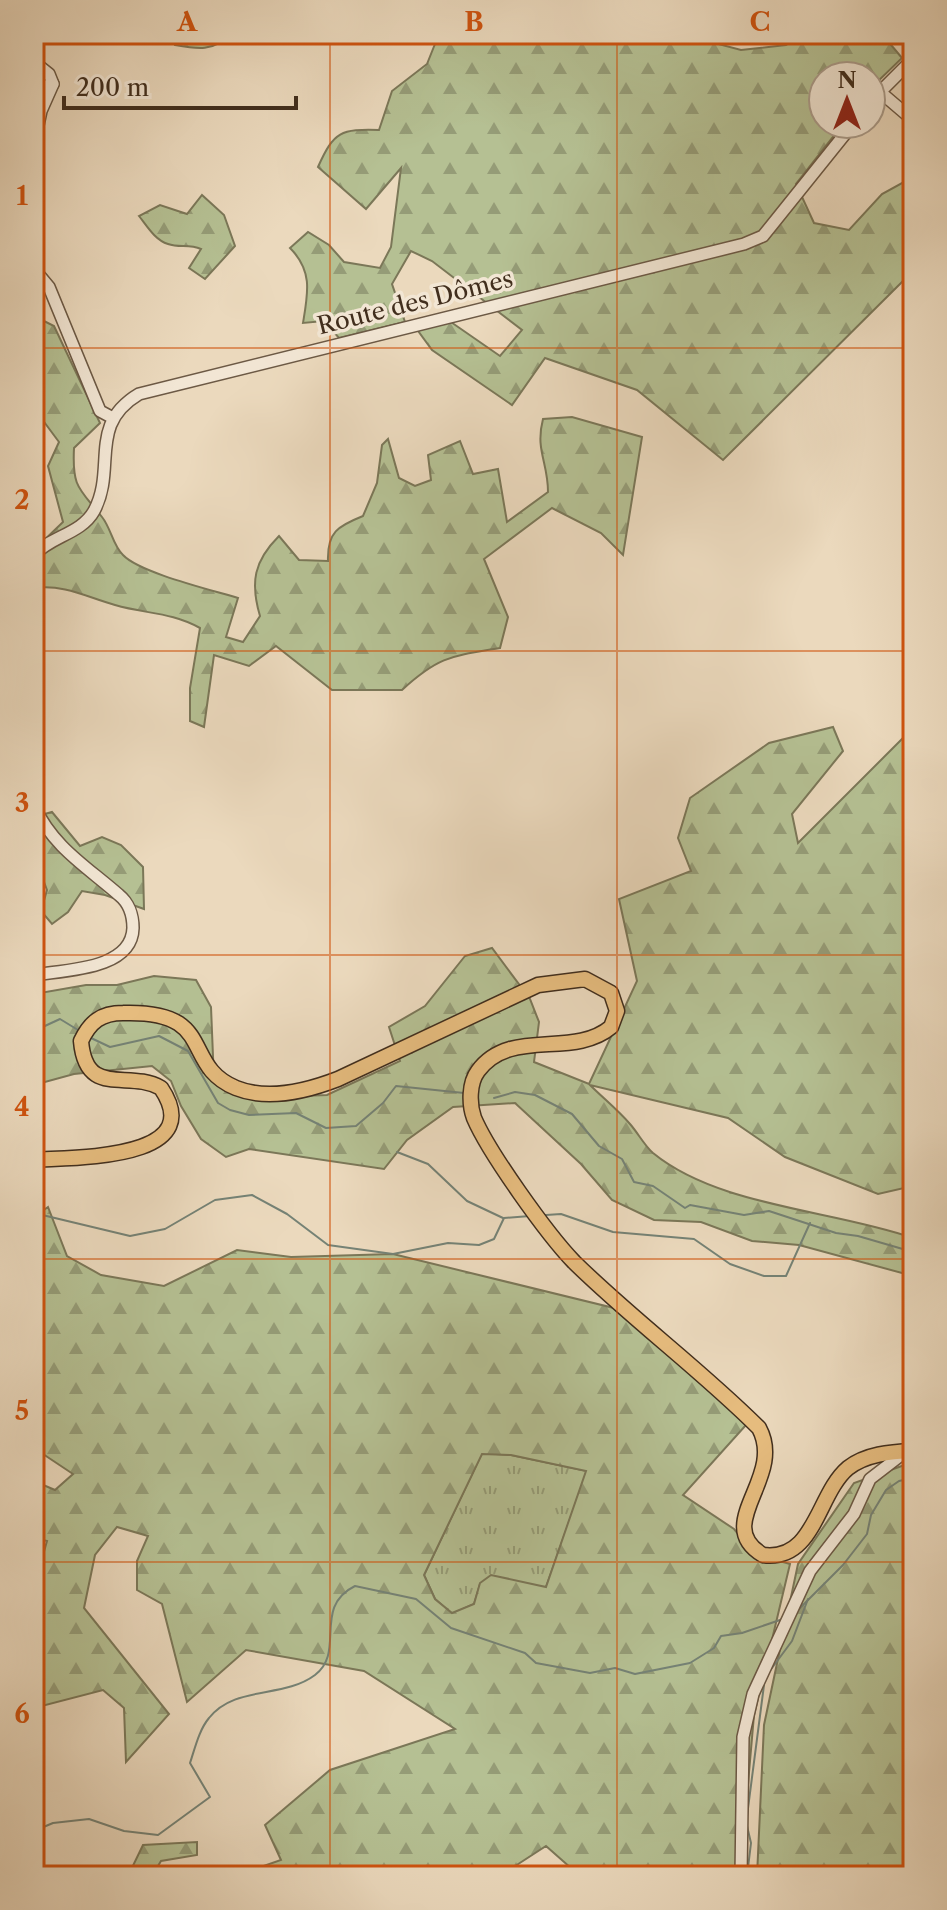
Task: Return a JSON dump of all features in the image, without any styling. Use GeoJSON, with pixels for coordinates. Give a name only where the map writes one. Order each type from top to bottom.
{"type":"FeatureCollection","features":[{"type":"Feature","properties":{"kind":"main road"},"geometry":{"type":"LineString","coordinates":[[34,1160],[140,1150],[160,1138],[167,1128],[170,1107],[161,1088],[141,1080],[104,1079],[91,1071],[81,1041],[97,1018],[116,1013],[166,1016],[186,1027],[199,1044],[210,1069],[238,1089],[258,1092],[312,1089],[538,985],[569,979],[604,986],[611,993],[617,1011],[616,1019],[602,1035],[574,1042],[504,1050],[479,1069],[473,1079],[471,1107],[484,1136],[552,1237],[574,1261],[759,1428],[765,1440],[767,1463],[744,1518],[744,1530],[754,1549],[776,1557],[787,1553],[809,1533],[829,1491],[849,1467],[874,1455],[909,1451]]}},
{"type":"Feature","properties":{"kind":"street"},"geometry":{"type":"LineString","coordinates":[[887,84],[913,59]]}},
{"type":"Feature","properties":{"kind":"street"},"geometry":{"type":"LineString","coordinates":[[34,62],[49,74],[53,84],[34,144]]}},
{"type":"Feature","properties":{"kind":"street"},"geometry":{"type":"LineString","coordinates":[[34,89],[53,84]]}},
{"type":"Feature","properties":{"kind":"street"},"geometry":{"type":"LineString","coordinates":[[34,101],[47,97]]}},
{"type":"Feature","properties":{"kind":"street"},"geometry":{"type":"LineString","coordinates":[[887,104],[913,120]]}},
{"type":"Feature","properties":{"kind":"street","name":"Route des Dômes"},"geometry":{"type":"LineString","coordinates":[[113,418],[126,402],[154,389],[744,244],[763,236],[840,140]]}},
{"type":"Feature","properties":{"kind":"street"},"geometry":{"type":"LineString","coordinates":[[34,269],[49,287],[100,411],[113,418],[108,430],[100,497],[93,513],[81,527],[34,555]]}},
{"type":"Feature","properties":{"kind":"street"},"geometry":{"type":"LineString","coordinates":[[34,806],[46,831],[64,852],[129,907],[133,933],[129,946],[120,954],[98,964],[34,975]]}},
{"type":"Feature","properties":{"kind":"street"},"geometry":{"type":"LineString","coordinates":[[741,1876],[743,1737],[753,1694],[810,1571],[854,1514],[870,1479],[909,1451]]}},
{"type":"Feature","properties":{"kind":"green space"},"geometry":{"type":"Polygon","coordinates":[[[168,34],[230,34],[218,44],[198,48],[175,45],[168,34]]]}},
{"type":"Feature","properties":{"kind":"green space"},"geometry":{"type":"Polygon","coordinates":[[[439,34],[681,34],[741,50],[786,45],[803,34],[882,34],[902,58],[887,73],[887,60],[807,60],[807,140],[830,140],[796,184],[814,223],[849,230],[882,194],[913,177],[913,229],[905,236],[913,248],[913,271],[723,460],[637,390],[545,358],[512,405],[432,350],[416,328],[448,320],[500,356],[522,330],[432,261],[411,251],[392,284],[405,322],[339,338],[324,321],[303,323],[306,274],[290,248],[308,232],[329,245],[344,262],[380,268],[391,247],[401,168],[366,209],[318,167],[329,146],[340,135],[356,130],[379,130],[392,91],[427,64],[439,34]]]}},
{"type":"Feature","properties":{"kind":"green space"},"geometry":{"type":"Polygon","coordinates":[[[202,195],[224,215],[235,246],[205,279],[189,268],[201,249],[163,242],[139,216],[160,205],[187,214],[202,195]]]}},
{"type":"Feature","properties":{"kind":"green space"},"geometry":{"type":"Polygon","coordinates":[[[34,316],[54,326],[100,423],[74,448],[74,472],[79,487],[105,521],[120,551],[132,562],[195,586],[238,598],[226,637],[243,642],[260,616],[255,593],[256,573],[264,554],[279,536],[299,560],[328,561],[330,543],[336,531],[363,516],[377,483],[382,445],[388,439],[399,478],[415,486],[431,480],[428,455],[460,441],[473,474],[498,469],[507,522],[548,492],[540,439],[543,419],[572,417],[642,437],[623,555],[601,533],[552,508],[484,559],[508,617],[500,648],[447,659],[426,670],[402,690],[332,690],[276,646],[249,666],[214,655],[204,727],[190,721],[190,688],[200,628],[179,619],[65,590],[34,588],[34,550],[63,522],[48,466],[59,442],[36,411],[38,388],[34,385],[34,316]]]}},
{"type":"Feature","properties":{"kind":"green space"},"geometry":{"type":"Polygon","coordinates":[[[833,727],[843,751],[792,814],[798,843],[913,728],[913,1186],[878,1194],[785,1157],[728,1118],[590,1085],[625,1119],[653,1153],[680,1171],[743,1196],[913,1238],[913,1272],[902,1273],[799,1245],[752,1241],[701,1222],[654,1220],[612,1200],[581,1164],[515,1103],[453,1107],[407,1140],[384,1169],[249,1149],[226,1157],[201,1139],[181,1106],[171,1081],[152,1066],[74,1074],[34,1085],[34,994],[86,985],[117,985],[154,976],[196,980],[211,1007],[214,1081],[250,1098],[327,1095],[400,1061],[389,1027],[425,1006],[465,956],[492,948],[530,999],[539,1022],[534,1062],[589,1084],[637,981],[619,899],[691,871],[678,838],[690,798],[769,743],[833,727]]]}},
{"type":"Feature","properties":{"kind":"green space"},"geometry":{"type":"Polygon","coordinates":[[[52,812],[80,846],[102,837],[121,845],[143,867],[144,909],[105,895],[82,891],[68,912],[52,924],[41,911],[47,890],[39,869],[34,869],[34,817],[52,812]]]}},
{"type":"Feature","properties":{"kind":"green space"},"geometry":{"type":"Polygon","coordinates":[[[48,1207],[67,1256],[101,1275],[164,1286],[237,1250],[291,1257],[393,1254],[622,1310],[704,1381],[746,1425],[683,1495],[734,1529],[755,1554],[790,1564],[754,1715],[740,1876],[580,1876],[546,1846],[509,1870],[508,1876],[235,1876],[281,1860],[265,1825],[330,1770],[455,1729],[364,1671],[246,1650],[187,1702],[162,1604],[137,1590],[137,1561],[148,1536],[117,1527],[95,1555],[84,1608],[169,1714],[126,1762],[124,1708],[103,1690],[34,1708],[34,1566],[41,1562],[47,1541],[34,1538],[34,1481],[55,1490],[73,1474],[34,1448],[34,1217],[48,1207]],[[482,1454],[424,1575],[435,1599],[452,1613],[474,1604],[480,1583],[491,1575],[546,1587],[586,1471],[511,1455],[482,1454]]]}},
{"type":"Feature","properties":{"kind":"green space"},"geometry":{"type":"Polygon","coordinates":[[[482,1453],[511,1455],[587,1471],[546,1587],[480,1584],[474,1604],[452,1614],[435,1599],[424,1575],[482,1453]]]}},
{"type":"Feature","properties":{"kind":"green space"},"geometry":{"type":"Polygon","coordinates":[[[913,1462],[913,1876],[757,1876],[764,1725],[798,1564],[854,1483],[913,1462]]]}},
{"type":"Feature","properties":{"kind":"green space"},"geometry":{"type":"Polygon","coordinates":[[[197,1842],[197,1855],[161,1861],[152,1876],[128,1876],[143,1845],[197,1842]]]}},
{"type":"Feature","properties":{"kind":"waterway"},"geometry":{"type":"LineString","coordinates":[[34,1031],[60,1019],[78,1030]]}},
{"type":"Feature","properties":{"kind":"waterway"},"geometry":{"type":"LineString","coordinates":[[91,1038],[110,1047],[159,1036],[188,1051],[218,1103],[230,1110],[249,1115],[296,1113],[326,1128],[356,1126],[383,1103],[396,1086],[464,1093]]}},
{"type":"Feature","properties":{"kind":"waterway"},"geometry":{"type":"LineString","coordinates":[[494,1098],[515,1092],[535,1095],[572,1114],[599,1146],[622,1159],[634,1182],[653,1186],[685,1208],[690,1205],[744,1215],[769,1211],[836,1233],[913,1252]]}},
{"type":"Feature","properties":{"kind":"waterway"},"geometry":{"type":"LineString","coordinates":[[397,1152],[428,1164],[467,1201],[503,1218]]}},
{"type":"Feature","properties":{"kind":"waterway"},"geometry":{"type":"LineString","coordinates":[[34,1213],[130,1236],[165,1229],[215,1200],[252,1195],[287,1214],[328,1245],[393,1254],[448,1243],[479,1245],[494,1239],[504,1218],[530,1216]]}},
{"type":"Feature","properties":{"kind":"waterway"},"geometry":{"type":"LineString","coordinates":[[546,1215],[561,1214],[613,1232],[694,1239],[730,1264],[764,1276],[786,1276],[810,1223]]}},
{"type":"Feature","properties":{"kind":"waterway"},"geometry":{"type":"LineString","coordinates":[[798,1610],[843,1565],[867,1534],[871,1515],[886,1490],[899,1481],[913,1478]]}},
{"type":"Feature","properties":{"kind":"waterway"},"geometry":{"type":"LineString","coordinates":[[34,1831],[53,1823],[89,1819],[124,1831],[158,1835],[210,1797],[190,1763],[209,1718],[232,1701],[289,1687],[315,1675],[328,1654],[335,1606],[342,1595],[355,1586],[416,1599],[451,1628],[525,1653],[536,1663],[590,1673],[615,1668],[635,1674],[690,1663],[714,1648],[721,1636],[742,1633],[783,1619]]}},
{"type":"Feature","properties":{"kind":"waterway"},"geometry":{"type":"LineString","coordinates":[[769,1672],[792,1641],[808,1599]]}},
{"type":"Feature","properties":{"kind":"waterway"},"geometry":{"type":"LineString","coordinates":[[747,1816],[764,1685]]}},
{"type":"Feature","properties":{"kind":"waterway"},"geometry":{"type":"LineString","coordinates":[[747,1826],[751,1843],[747,1876]]}}]}
